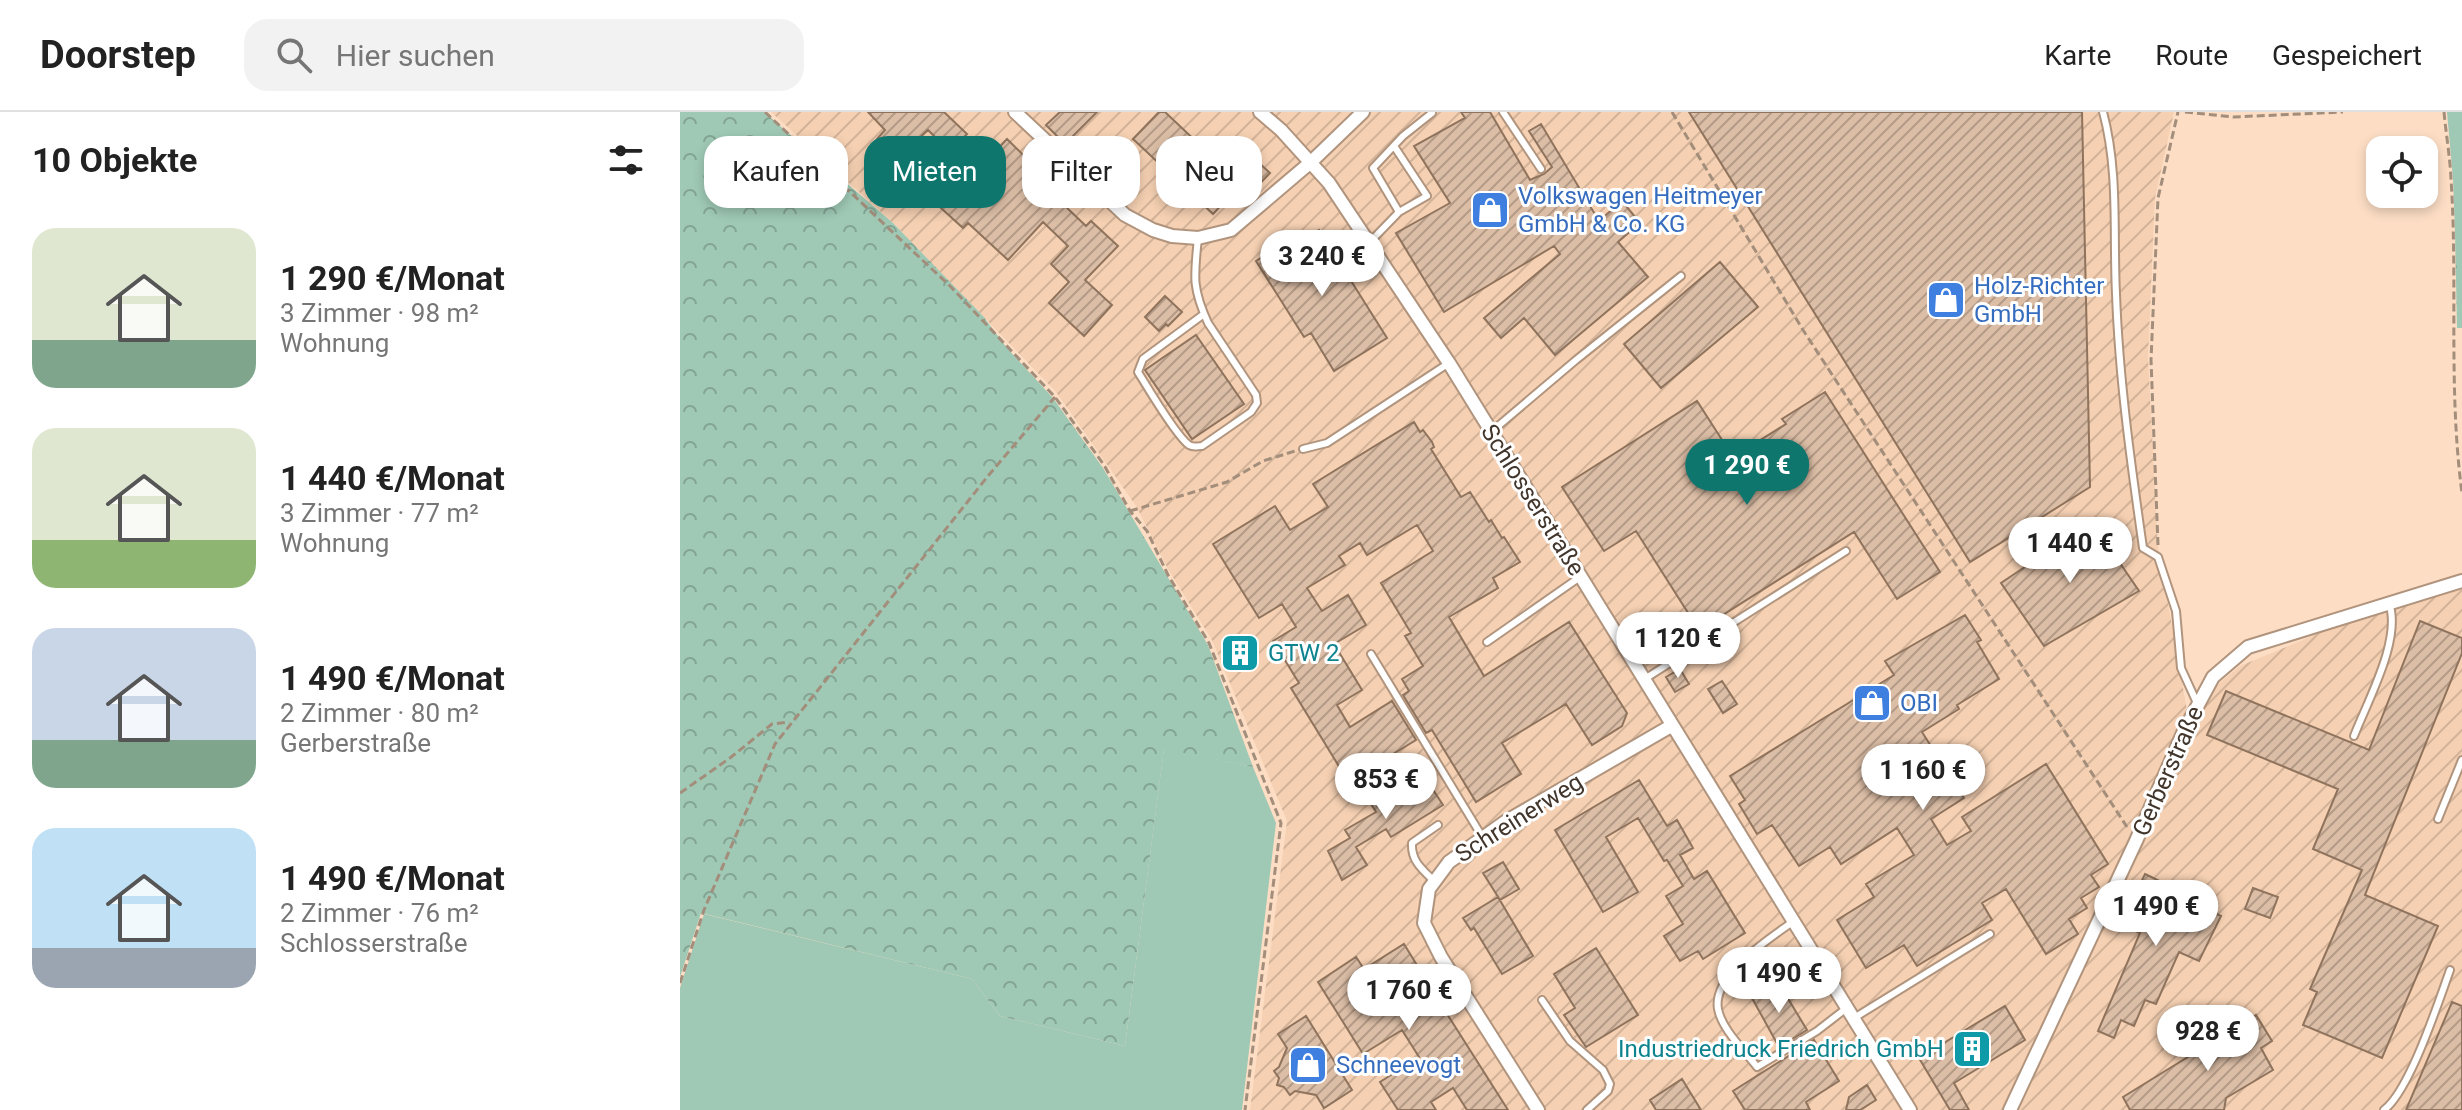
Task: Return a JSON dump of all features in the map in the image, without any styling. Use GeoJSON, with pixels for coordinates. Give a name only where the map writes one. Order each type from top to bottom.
{"type":"FeatureCollection","features":[{"type":"Feature","properties":{"kind":"street"},"geometry":{"type":"LineString","coordinates":[[1015,112],[1125,215],[1172,236],[1198,238],[1231,230],[1311,162],[1363,112]]}},
{"type":"Feature","properties":{"kind":"street","name":"Schlosserstraße"},"geometry":{"type":"LineString","coordinates":[[1260,112],[1329,183],[1449,363],[1910,1110]]}},
{"type":"Feature","properties":{"kind":"street","name":"Gerberstraße"},"geometry":{"type":"LineString","coordinates":[[2010,1110],[2197,703],[2213,677],[2248,647],[2462,581]]}},
{"type":"Feature","properties":{"kind":"street","name":"Schreinerweg"},"geometry":{"type":"LineString","coordinates":[[1538,1110],[1441,957],[1424,923],[1429,889],[1449,862],[1505,822],[1671,726]]}},
{"type":"Feature","properties":{"kind":"lane"},"geometry":{"type":"LineString","coordinates":[[1399,212],[1373,168],[1433,112]]}},
{"type":"Feature","properties":{"kind":"lane"},"geometry":{"type":"LineString","coordinates":[[1503,112],[1541,169]]}},
{"type":"Feature","properties":{"kind":"lane"},"geometry":{"type":"LineString","coordinates":[[2103,112],[2110,139],[2115,196],[2116,295],[2133,477],[2143,548],[2158,557],[2176,611],[2181,668],[2197,703]]}},
{"type":"Feature","properties":{"kind":"lane"},"geometry":{"type":"LineString","coordinates":[[1369,244],[1399,212],[1427,196],[1394,146]]}},
{"type":"Feature","properties":{"kind":"lane"},"geometry":{"type":"LineString","coordinates":[[1198,238],[1194,281],[1196,296],[1204,314],[1256,395],[1257,403],[1251,412],[1202,446],[1195,447],[1189,445],[1179,433],[1138,372],[1143,359],[1204,314]]}},
{"type":"Feature","properties":{"kind":"lane"},"geometry":{"type":"LineString","coordinates":[[1491,432],[1681,276]]}},
{"type":"Feature","properties":{"kind":"lane"},"geometry":{"type":"LineString","coordinates":[[1303,449],[1327,443],[1449,363]]}},
{"type":"Feature","properties":{"kind":"lane"},"geometry":{"type":"LineString","coordinates":[[1643,680],[1846,551]]}},
{"type":"Feature","properties":{"kind":"lane"},"geometry":{"type":"LineString","coordinates":[[1487,642],[1580,577]]}},
{"type":"Feature","properties":{"kind":"lane"},"geometry":{"type":"LineString","coordinates":[[2354,736],[2389,644],[2394,617],[2389,603]]}},
{"type":"Feature","properties":{"kind":"lane"},"geometry":{"type":"LineString","coordinates":[[1371,654],[1483,838]]}},
{"type":"Feature","properties":{"kind":"lane"},"geometry":{"type":"LineString","coordinates":[[2438,819],[2462,760]]}},
{"type":"Feature","properties":{"kind":"lane"},"geometry":{"type":"LineString","coordinates":[[1434,881],[1415,862],[1412,843],[1438,825]]}},
{"type":"Feature","properties":{"kind":"lane"},"geometry":{"type":"LineString","coordinates":[[1794,921],[1751,953],[1719,993],[1718,1008],[1723,1022],[1757,1067],[1990,934]]}},
{"type":"Feature","properties":{"kind":"lane"},"geometry":{"type":"LineString","coordinates":[[2384,1110],[2393,1103],[2420,1050],[2450,970]]}},
{"type":"Feature","properties":{"kind":"lane"},"geometry":{"type":"LineString","coordinates":[[1542,1000],[1570,1041],[1603,1070],[1610,1084],[1608,1091],[1587,1110]]}},
{"type":"Feature","properties":{"kind":"path"},"geometry":{"type":"LineString","coordinates":[[765,112],[951,287],[1055,397],[1104,465],[1130,511],[1147,531],[1168,575],[1209,643],[1281,823],[1245,1110]]}},
{"type":"Feature","properties":{"kind":"path"},"geometry":{"type":"LineString","coordinates":[[1672,112],[1803,330],[2136,841]]}},
{"type":"Feature","properties":{"kind":"path"},"geometry":{"type":"LineString","coordinates":[[2158,557],[2151,360],[2158,198],[2178,112]]}},
{"type":"Feature","properties":{"kind":"path"},"geometry":{"type":"LineString","coordinates":[[2185,112],[2233,117],[2343,112]]}},
{"type":"Feature","properties":{"kind":"path"},"geometry":{"type":"LineString","coordinates":[[2444,112],[2451,180],[2457,457],[2462,493]]}},
{"type":"Feature","properties":{"kind":"path"},"geometry":{"type":"LineString","coordinates":[[2453,335],[2462,334]]}},
{"type":"Feature","properties":{"kind":"path"},"geometry":{"type":"LineString","coordinates":[[680,983],[704,910],[775,744],[988,476],[1055,397]]}},
{"type":"Feature","properties":{"kind":"path"},"geometry":{"type":"LineString","coordinates":[[1130,511],[1227,482],[1263,461],[1303,449]]}},
{"type":"Feature","properties":{"kind":"path"},"geometry":{"type":"LineString","coordinates":[[680,793],[772,724],[792,722]]}},
{"type":"Feature","properties":{"kind":"shaded area"},"geometry":{"type":"Polygon","coordinates":[[[771,112],[2174,112],[2155,198],[2148,358],[2158,548],[2187,710],[2240,666],[2327,630],[2462,587],[2462,1110],[1250,1110],[1287,821],[1212,640],[1169,571],[1136,506],[1056,392],[877,208],[1006,208],[1006,136],[864,136],[864,197],[848,182],[848,136],[797,136],[771,112]]]}},
{"type":"Feature","properties":{"kind":"green space"},"geometry":{"type":"Polygon","coordinates":[[[680,112],[764,112],[792,136],[704,136],[704,208],[848,208],[848,184],[864,198],[864,208],[876,208],[893,223],[983,316],[1007,348],[1053,398],[1103,468],[1208,645],[1253,767],[1164,749],[1125,1046],[1000,1016],[972,979],[701,913],[680,977],[680,112]]]}},
{"type":"Feature","properties":{"kind":"green space"},"geometry":{"type":"Polygon","coordinates":[[[2447,112],[2462,112],[2462,232],[2455,232],[2447,112]]]}},
{"type":"Feature","properties":{"kind":"green space"},"geometry":{"type":"Polygon","coordinates":[[[2455,232],[2462,232],[2462,328],[2457,328],[2455,232]]]}},
{"type":"Feature","properties":{"kind":"green space"},"geometry":{"type":"Polygon","coordinates":[[[1164,748],[1253,767],[1276,823],[1242,1110],[680,1110],[680,988],[704,914],[972,979],[1000,1016],[1125,1046],[1164,748]]]}},
{"type":"Feature","properties":{"kind":"building"},"geometry":{"type":"Polygon","coordinates":[[[868,112],[944,112],[967,134],[934,136],[928,130],[922,136],[880,136],[885,130],[868,112]]]}},
{"type":"Feature","properties":{"kind":"building"},"geometry":{"type":"Polygon","coordinates":[[[1060,112],[1097,112],[1073,136],[1057,136],[1046,125],[1060,112]]]}},
{"type":"Feature","properties":{"kind":"building"},"geometry":{"type":"Polygon","coordinates":[[[1159,112],[1165,112],[1190,136],[1156,136],[1156,161],[1140,146],[1140,136],[1136,136],[1159,112]]]}},
{"type":"Feature","properties":{"kind":"building"},"geometry":{"type":"Polygon","coordinates":[[[1461,112],[1490,112],[1530,180],[1552,167],[1529,131],[1541,124],[1599,221],[1622,201],[1640,223],[1618,242],[1648,277],[1555,355],[1524,318],[1501,338],[1484,318],[1560,254],[1554,246],[1444,312],[1396,233],[1450,203],[1414,146],[1465,118],[1461,112]]]}},
{"type":"Feature","properties":{"kind":"building","name":"Holz-Richter GmbH"},"geometry":{"type":"Polygon","coordinates":[[[1689,112],[2082,112],[2090,487],[1970,562],[1689,112]]]}},
{"type":"Feature","properties":{"kind":"building"},"geometry":{"type":"Polygon","coordinates":[[[1006,140],[1022,154],[1022,208],[1067,208],[1086,226],[1091,221],[1118,246],[1085,280],[1112,305],[1084,336],[1049,303],[1069,282],[1051,264],[1068,246],[1043,222],[1008,260],[968,223],[963,228],[941,208],[1006,208],[1006,140]]]}},
{"type":"Feature","properties":{"kind":"building"},"geometry":{"type":"Polygon","coordinates":[[[1262,166],[1270,173],[1262,181],[1262,166]]]}},
{"type":"Feature","properties":{"kind":"building"},"geometry":{"type":"Polygon","coordinates":[[[1319,230],[1387,338],[1334,371],[1311,333],[1304,337],[1256,261],[1298,234],[1303,241],[1319,230]]]}},
{"type":"Feature","properties":{"kind":"building"},"geometry":{"type":"Polygon","coordinates":[[[1720,262],[1758,307],[1661,388],[1624,344],[1720,262]]]}},
{"type":"Feature","properties":{"kind":"building"},"geometry":{"type":"Polygon","coordinates":[[[1165,296],[1182,312],[1159,331],[1145,317],[1165,296]]]}},
{"type":"Feature","properties":{"kind":"building"},"geometry":{"type":"Polygon","coordinates":[[[1196,335],[1244,404],[1192,439],[1145,370],[1196,335]]]}},
{"type":"Feature","properties":{"kind":"building"},"geometry":{"type":"Polygon","coordinates":[[[1825,392],[1940,572],[1897,599],[1854,532],[1699,630],[1636,531],[1604,551],[1562,487],[1697,401],[1733,457],[1786,424],[1782,419],[1825,392]]]}},
{"type":"Feature","properties":{"kind":"building"},"geometry":{"type":"Polygon","coordinates":[[[1414,422],[1432,442],[1434,447],[1431,449],[1461,497],[1470,492],[1520,562],[1493,578],[1498,588],[1449,617],[1484,676],[1569,622],[1627,713],[1622,726],[1592,745],[1566,704],[1502,743],[1521,774],[1476,802],[1432,730],[1426,733],[1403,695],[1409,691],[1402,679],[1423,666],[1405,636],[1411,633],[1381,583],[1433,551],[1417,525],[1367,555],[1360,543],[1339,556],[1345,565],[1307,588],[1322,611],[1348,595],[1366,625],[1334,644],[1362,690],[1337,705],[1350,727],[1392,701],[1416,740],[1375,765],[1369,757],[1343,773],[1291,688],[1299,683],[1273,641],[1296,627],[1282,604],[1259,618],[1213,544],[1275,506],[1290,530],[1328,507],[1313,484],[1414,422]]]}},
{"type":"Feature","properties":{"kind":"building"},"geometry":{"type":"Polygon","coordinates":[[[2092,522],[2139,591],[2044,646],[2001,583],[2092,522]]]}},
{"type":"Feature","properties":{"kind":"building"},"geometry":{"type":"Polygon","coordinates":[[[1965,615],[1981,640],[1977,642],[1999,679],[1922,732],[1964,798],[1931,819],[1947,845],[1971,831],[1962,817],[2046,764],[2108,864],[2091,875],[2099,887],[2081,898],[2087,908],[2069,919],[2078,934],[2046,954],[2006,889],[1982,903],[1992,920],[1917,966],[1904,945],[1866,968],[1837,920],[1874,897],[1866,884],[1914,855],[1897,828],[1841,864],[1830,847],[1799,866],[1772,825],[1757,834],[1739,804],[1745,800],[1730,776],[1894,675],[1885,661],[1965,615]]]}},
{"type":"Feature","properties":{"kind":"building"},"geometry":{"type":"Polygon","coordinates":[[[2420,621],[2462,638],[2462,653],[2365,895],[2438,926],[2382,1058],[2303,1025],[2317,992],[2310,989],[2362,870],[2313,849],[2338,789],[2207,735],[2226,691],[2369,750],[2420,621]]]}},
{"type":"Feature","properties":{"kind":"building"},"geometry":{"type":"Polygon","coordinates":[[[1680,669],[1689,684],[1675,692],[1666,677],[1680,669]]]}},
{"type":"Feature","properties":{"kind":"building"},"geometry":{"type":"Polygon","coordinates":[[[1722,681],[1737,704],[1723,713],[1708,689],[1722,681]]]}},
{"type":"Feature","properties":{"kind":"building"},"geometry":{"type":"Polygon","coordinates":[[[1422,773],[1443,805],[1391,837],[1386,829],[1356,847],[1367,865],[1342,880],[1328,851],[1350,838],[1345,830],[1376,812],[1371,804],[1422,773]]]}},
{"type":"Feature","properties":{"kind":"building"},"geometry":{"type":"Polygon","coordinates":[[[1639,780],[1667,826],[1677,820],[1693,848],[1680,855],[1694,879],[1707,871],[1745,933],[1703,959],[1698,951],[1680,961],[1664,936],[1683,924],[1666,896],[1683,886],[1638,818],[1606,837],[1638,892],[1603,912],[1555,830],[1639,780]]]}},
{"type":"Feature","properties":{"kind":"building"},"geometry":{"type":"Polygon","coordinates":[[[1503,862],[1519,889],[1500,900],[1483,873],[1503,862]]]}},
{"type":"Feature","properties":{"kind":"building"},"geometry":{"type":"Polygon","coordinates":[[[2145,874],[2178,890],[2176,895],[2221,916],[2199,961],[2179,952],[2156,1004],[2145,1000],[2134,1026],[2121,1020],[2114,1038],[2098,1031],[2140,933],[2121,924],[2145,874]]]}},
{"type":"Feature","properties":{"kind":"building"},"geometry":{"type":"Polygon","coordinates":[[[2253,888],[2278,897],[2270,918],[2245,909],[2253,888]]]}},
{"type":"Feature","properties":{"kind":"building"},"geometry":{"type":"Polygon","coordinates":[[[1498,897],[1533,956],[1502,974],[1474,928],[1471,930],[1463,918],[1498,897]]]}},
{"type":"Feature","properties":{"kind":"building"},"geometry":{"type":"Polygon","coordinates":[[[1404,944],[1508,1110],[1467,1110],[1453,1088],[1431,1102],[1436,1110],[1398,1110],[1380,1082],[1419,1057],[1402,1030],[1363,1054],[1318,982],[1356,957],[1364,969],[1404,944]]]}},
{"type":"Feature","properties":{"kind":"building"},"geometry":{"type":"Polygon","coordinates":[[[1596,948],[1638,1015],[1586,1047],[1564,1015],[1575,1008],[1554,974],[1596,948]]]}},
{"type":"Feature","properties":{"kind":"building"},"geometry":{"type":"Polygon","coordinates":[[[1778,982],[1807,1030],[1779,1047],[1752,998],[1778,982]]]}},
{"type":"Feature","properties":{"kind":"building"},"geometry":{"type":"Polygon","coordinates":[[[2452,1002],[2462,1006],[2462,1110],[2406,1110],[2452,1002]]]}},
{"type":"Feature","properties":{"kind":"building","name":"Industriedruck Friedrich GmbH"},"geometry":{"type":"Polygon","coordinates":[[[2005,1006],[2025,1040],[1954,1083],[1969,1110],[1950,1110],[1919,1058],[2005,1006]]]}},
{"type":"Feature","properties":{"kind":"building"},"geometry":{"type":"Polygon","coordinates":[[[2256,1015],[2272,1041],[2261,1048],[2273,1070],[2226,1098],[2224,1110],[2130,1110],[2123,1097],[2256,1015]]]}},
{"type":"Feature","properties":{"kind":"building","name":"Schneevogt"},"geometry":{"type":"Polygon","coordinates":[[[1306,1016],[1352,1090],[1324,1108],[1316,1095],[1295,1091],[1290,1095],[1284,1087],[1277,1085],[1279,1078],[1274,1071],[1287,1048],[1278,1034],[1306,1016]]]}},
{"type":"Feature","properties":{"kind":"building"},"geometry":{"type":"Polygon","coordinates":[[[1814,1040],[1839,1081],[1806,1102],[1810,1110],[1745,1110],[1733,1091],[1814,1040]]]}},
{"type":"Feature","properties":{"kind":"building"},"geometry":{"type":"Polygon","coordinates":[[[1682,1079],[1701,1110],[1656,1110],[1650,1100],[1682,1079]]]}},
{"type":"Feature","properties":{"kind":"building"},"geometry":{"type":"Polygon","coordinates":[[[1867,1085],[1876,1100],[1860,1110],[1846,1110],[1849,1097],[1867,1085]]]}},
{"type":"Feature","properties":{"kind":"place","name":"Volkswagen Heitmeyer GmbH & Co. KG"},"geometry":{"type":"Point","coordinates":[1490,210]}},
{"type":"Feature","properties":{"kind":"place","name":"Holz-Richter GmbH"},"geometry":{"type":"Point","coordinates":[1946,300]}},
{"type":"Feature","properties":{"kind":"place","name":"GTW 2"},"geometry":{"type":"Point","coordinates":[1240,653]}},
{"type":"Feature","properties":{"kind":"place","name":"OBI"},"geometry":{"type":"Point","coordinates":[1872,703]}},
{"type":"Feature","properties":{"kind":"place","name":"Industriedruck Friedrich GmbH"},"geometry":{"type":"Point","coordinates":[1972,1049]}},
{"type":"Feature","properties":{"kind":"place","name":"Schneevogt"},"geometry":{"type":"Point","coordinates":[1308,1065]}}]}
